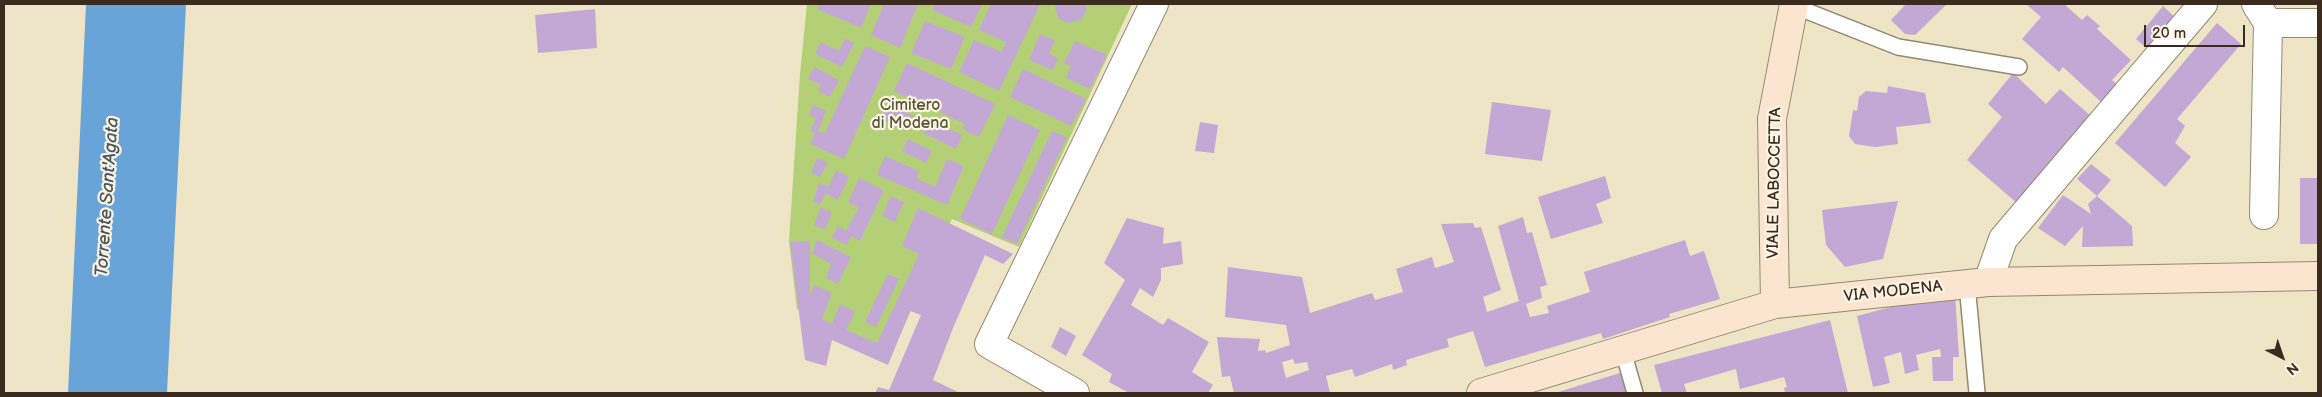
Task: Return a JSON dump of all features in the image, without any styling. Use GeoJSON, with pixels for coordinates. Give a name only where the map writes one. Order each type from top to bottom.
{"type":"FeatureCollection","features":[{"type":"Feature","properties":{"kind":"main road","name":"VIALE LABOCCETTA"},"geometry":{"type":"LineString","coordinates":[[1775,304],[1772,119],[1794,5]]}},
{"type":"Feature","properties":{"kind":"main road","name":"VIA MODENA"},"geometry":{"type":"LineString","coordinates":[[1480,393],[1775,304],[1977,283],[2318,276]]}},
{"type":"Feature","properties":{"kind":"street"},"geometry":{"type":"LineString","coordinates":[[1074,393],[988,344],[1154,4]]}},
{"type":"Feature","properties":{"kind":"street"},"geometry":{"type":"LineString","coordinates":[[1977,283],[2003,239],[2203,4]]}},
{"type":"Feature","properties":{"kind":"street"},"geometry":{"type":"LineString","coordinates":[[2264,215],[2262,13],[2318,23]]}},
{"type":"Feature","properties":{"kind":"lane"},"geometry":{"type":"LineString","coordinates":[[1794,5],[1898,47],[2019,67]]}},
{"type":"Feature","properties":{"kind":"lane"},"geometry":{"type":"LineString","coordinates":[[1977,283],[1977,393]]}},
{"type":"Feature","properties":{"kind":"lane"},"geometry":{"type":"LineString","coordinates":[[1623,350],[1635,393]]}},
{"type":"Feature","properties":{"kind":"green space","name":"Cimitero di Modena"},"geometry":{"type":"Polygon","coordinates":[[[807,4],[1132,4],[1019,247],[952,219],[893,351],[797,309],[789,241],[800,74],[807,4]]]}},
{"type":"Feature","properties":{"kind":"water","name":"Torrente Sant'Agata"},"geometry":{"type":"Polygon","coordinates":[[[86,4],[186,4],[167,393],[68,393],[86,4]]]}},
{"type":"Feature","properties":{"kind":"building"},"geometry":{"type":"Polygon","coordinates":[[[819,4],[871,4],[861,28],[817,9],[819,4]]]}},
{"type":"Feature","properties":{"kind":"building"},"geometry":{"type":"Polygon","coordinates":[[[884,4],[918,4],[900,48],[871,35],[884,4]]]}},
{"type":"Feature","properties":{"kind":"building"},"geometry":{"type":"Polygon","coordinates":[[[934,4],[982,4],[971,27],[932,10],[934,4]]]}},
{"type":"Feature","properties":{"kind":"building"},"geometry":{"type":"Polygon","coordinates":[[[991,4],[1040,4],[999,91],[959,72],[974,40],[1002,52],[1006,42],[979,30],[991,4]]]}},
{"type":"Feature","properties":{"kind":"building"},"geometry":{"type":"Polygon","coordinates":[[[1056,4],[1085,4],[1087,8],[1082,19],[1070,23],[1059,19],[1055,8],[1056,4]]]}},
{"type":"Feature","properties":{"kind":"building"},"geometry":{"type":"Polygon","coordinates":[[[1906,4],[1947,4],[1915,35],[1905,34],[1891,20],[1906,4]]]}},
{"type":"Feature","properties":{"kind":"building"},"geometry":{"type":"Polygon","coordinates":[[[2026,4],[2064,4],[2082,20],[2087,15],[2100,26],[2097,29],[2131,60],[2112,80],[2117,84],[2101,102],[2063,67],[2059,72],[2022,39],[2041,17],[2026,4]]]}},
{"type":"Feature","properties":{"kind":"building"},"geometry":{"type":"Polygon","coordinates":[[[2163,6],[2179,21],[2152,53],[2136,39],[2163,6]]]}},
{"type":"Feature","properties":{"kind":"building"},"geometry":{"type":"Polygon","coordinates":[[[595,9],[597,48],[538,53],[535,15],[595,9]]]}},
{"type":"Feature","properties":{"kind":"building"},"geometry":{"type":"Polygon","coordinates":[[[925,21],[965,37],[951,69],[911,53],[925,21]]]}},
{"type":"Feature","properties":{"kind":"building"},"geometry":{"type":"Polygon","coordinates":[[[2217,23],[2241,44],[2177,119],[2185,126],[2175,143],[2191,157],[2165,187],[2115,143],[2217,23]]]}},
{"type":"Feature","properties":{"kind":"building"},"geometry":{"type":"Polygon","coordinates":[[[1040,34],[1055,40],[1049,54],[1058,58],[1053,70],[1029,60],[1040,34]]]}},
{"type":"Feature","properties":{"kind":"building"},"geometry":{"type":"Polygon","coordinates":[[[845,38],[854,43],[842,67],[815,54],[821,42],[839,51],[845,38]]]}},
{"type":"Feature","properties":{"kind":"building"},"geometry":{"type":"Polygon","coordinates":[[[1075,41],[1107,55],[1090,89],[1066,78],[1071,66],[1064,63],[1075,41]]]}},
{"type":"Feature","properties":{"kind":"building"},"geometry":{"type":"Polygon","coordinates":[[[865,46],[890,57],[844,159],[810,144],[815,133],[810,131],[816,118],[809,115],[813,105],[826,111],[818,131],[825,133],[865,46]]]}},
{"type":"Feature","properties":{"kind":"building"},"geometry":{"type":"Polygon","coordinates":[[[907,63],[995,104],[979,137],[962,129],[965,124],[894,91],[907,63]]]}},
{"type":"Feature","properties":{"kind":"building"},"geometry":{"type":"Polygon","coordinates":[[[814,67],[839,80],[830,97],[818,91],[821,85],[808,79],[814,67]]]}},
{"type":"Feature","properties":{"kind":"building"},"geometry":{"type":"Polygon","coordinates":[[[1023,69],[1086,99],[1071,126],[1010,97],[1023,69]]]}},
{"type":"Feature","properties":{"kind":"building"},"geometry":{"type":"Polygon","coordinates":[[[2013,73],[2046,104],[2060,89],[2092,117],[2018,204],[1967,160],[2002,117],[1988,104],[2013,73]]]}},
{"type":"Feature","properties":{"kind":"building"},"geometry":{"type":"Polygon","coordinates":[[[1888,86],[1925,93],[1931,123],[1896,127],[1898,144],[1875,147],[1855,144],[1849,136],[1853,110],[1857,111],[1859,97],[1866,91],[1887,93],[1888,86]]]}},
{"type":"Feature","properties":{"kind":"building"},"geometry":{"type":"Polygon","coordinates":[[[1492,102],[1551,110],[1542,161],[1485,154],[1492,102]]]}},
{"type":"Feature","properties":{"kind":"building"},"geometry":{"type":"Polygon","coordinates":[[[895,108],[914,116],[908,131],[880,120],[885,110],[893,113],[895,108]]]}},
{"type":"Feature","properties":{"kind":"building"},"geometry":{"type":"Polygon","coordinates":[[[1008,115],[1040,130],[992,234],[960,219],[1008,115]]]}},
{"type":"Feature","properties":{"kind":"building"},"geometry":{"type":"Polygon","coordinates":[[[930,119],[962,135],[956,149],[923,133],[930,119]]]}},
{"type":"Feature","properties":{"kind":"building"},"geometry":{"type":"Polygon","coordinates":[[[1200,122],[1218,125],[1214,153],[1195,151],[1200,122]]]}},
{"type":"Feature","properties":{"kind":"building"},"geometry":{"type":"Polygon","coordinates":[[[1052,131],[1067,137],[1017,244],[1002,237],[1052,131]]]}},
{"type":"Feature","properties":{"kind":"building"},"geometry":{"type":"Polygon","coordinates":[[[908,139],[932,151],[926,163],[902,151],[908,139]]]}},
{"type":"Feature","properties":{"kind":"building"},"geometry":{"type":"Polygon","coordinates":[[[885,156],[919,171],[916,178],[935,187],[947,159],[964,166],[947,205],[877,175],[885,156]]]}},
{"type":"Feature","properties":{"kind":"building"},"geometry":{"type":"Polygon","coordinates":[[[817,158],[828,163],[820,177],[811,172],[817,158]]]}},
{"type":"Feature","properties":{"kind":"building"},"geometry":{"type":"Polygon","coordinates":[[[2091,164],[2111,180],[2097,196],[2077,179],[2091,164]]]}},
{"type":"Feature","properties":{"kind":"building"},"geometry":{"type":"Polygon","coordinates":[[[836,170],[849,177],[838,200],[825,193],[820,205],[813,201],[819,183],[828,187],[836,170]]]}},
{"type":"Feature","properties":{"kind":"building"},"geometry":{"type":"Polygon","coordinates":[[[1605,176],[1611,198],[1596,204],[1603,223],[1551,239],[1538,197],[1605,176]]]}},
{"type":"Feature","properties":{"kind":"building"},"geometry":{"type":"Polygon","coordinates":[[[859,178],[884,190],[860,241],[851,236],[847,245],[832,238],[838,226],[846,231],[859,207],[848,203],[859,178]]]}},
{"type":"Feature","properties":{"kind":"building"},"geometry":{"type":"Polygon","coordinates":[[[2300,178],[2318,178],[2318,244],[2300,244],[2300,178]]]}},
{"type":"Feature","properties":{"kind":"building"},"geometry":{"type":"Polygon","coordinates":[[[2063,195],[2091,214],[2088,204],[2097,196],[2132,226],[2133,246],[2082,247],[2083,226],[2065,246],[2038,228],[2063,195]]]}},
{"type":"Feature","properties":{"kind":"building"},"geometry":{"type":"Polygon","coordinates":[[[891,196],[904,202],[895,222],[882,216],[891,196]]]}},
{"type":"Feature","properties":{"kind":"building"},"geometry":{"type":"Polygon","coordinates":[[[1898,201],[1883,259],[1845,267],[1826,245],[1822,210],[1898,201]]]}},
{"type":"Feature","properties":{"kind":"building"},"geometry":{"type":"Polygon","coordinates":[[[821,207],[832,213],[825,229],[814,225],[821,207]]]}},
{"type":"Feature","properties":{"kind":"building"},"geometry":{"type":"Polygon","coordinates":[[[918,208],[1013,254],[1003,264],[985,255],[953,328],[933,380],[960,393],[875,393],[878,387],[889,390],[921,315],[910,311],[888,365],[832,340],[826,366],[805,360],[790,242],[810,241],[810,296],[814,285],[832,293],[822,319],[832,324],[840,304],[855,312],[846,330],[877,343],[919,254],[902,246],[918,208]]]}},
{"type":"Feature","properties":{"kind":"building"},"geometry":{"type":"Polygon","coordinates":[[[1523,217],[1527,233],[1532,232],[1547,285],[1540,287],[1542,298],[1526,304],[1530,317],[1549,313],[1547,306],[1590,292],[1584,272],[1685,240],[1690,256],[1704,251],[1720,299],[1669,314],[1670,317],[1603,339],[1601,333],[1485,367],[1473,331],[1447,339],[1449,347],[1406,360],[1407,365],[1393,370],[1392,364],[1355,377],[1352,369],[1326,376],[1330,393],[1234,393],[1230,376],[1222,377],[1217,337],[1260,339],[1258,351],[1265,350],[1266,353],[1290,345],[1286,325],[1225,317],[1228,267],[1302,277],[1310,313],[1372,293],[1375,300],[1403,292],[1396,269],[1432,257],[1435,268],[1454,262],[1441,224],[1473,223],[1475,228],[1481,227],[1501,290],[1483,297],[1487,312],[1519,301],[1498,226],[1523,217]],[[1293,359],[1282,362],[1286,378],[1309,370],[1307,362],[1295,364],[1293,359]]]}},
{"type":"Feature","properties":{"kind":"building"},"geometry":{"type":"Polygon","coordinates":[[[1127,218],[1164,228],[1163,244],[1181,241],[1183,264],[1161,268],[1161,280],[1153,297],[1140,288],[1131,305],[1163,325],[1168,318],[1209,342],[1192,372],[1213,385],[1208,393],[1129,393],[1109,382],[1112,374],[1082,355],[1125,280],[1104,263],[1127,218]]]}},
{"type":"Feature","properties":{"kind":"building"},"geometry":{"type":"Polygon","coordinates":[[[817,240],[851,257],[838,284],[826,278],[831,264],[812,253],[817,240]]]}},
{"type":"Feature","properties":{"kind":"building"},"geometry":{"type":"Polygon","coordinates":[[[888,274],[899,279],[876,327],[865,322],[888,274]]]}},
{"type":"Feature","properties":{"kind":"building"},"geometry":{"type":"Polygon","coordinates":[[[1955,294],[1959,357],[1953,357],[1953,381],[1933,381],[1932,357],[1941,357],[1940,349],[1916,355],[1919,370],[1905,374],[1901,352],[1884,357],[1890,383],[1873,387],[1857,316],[1928,297],[1955,294]]]}},
{"type":"Feature","properties":{"kind":"building"},"geometry":{"type":"Polygon","coordinates":[[[1830,320],[1848,393],[1785,393],[1784,388],[1787,387],[1784,377],[1740,389],[1736,369],[1684,384],[1687,393],[1662,393],[1654,365],[1830,320]]]}},
{"type":"Feature","properties":{"kind":"building"},"geometry":{"type":"Polygon","coordinates":[[[1060,327],[1076,336],[1066,356],[1051,347],[1060,327]]]}},
{"type":"Feature","properties":{"kind":"building"},"geometry":{"type":"Polygon","coordinates":[[[1623,372],[1629,393],[1555,393],[1623,372]]]}}]}
